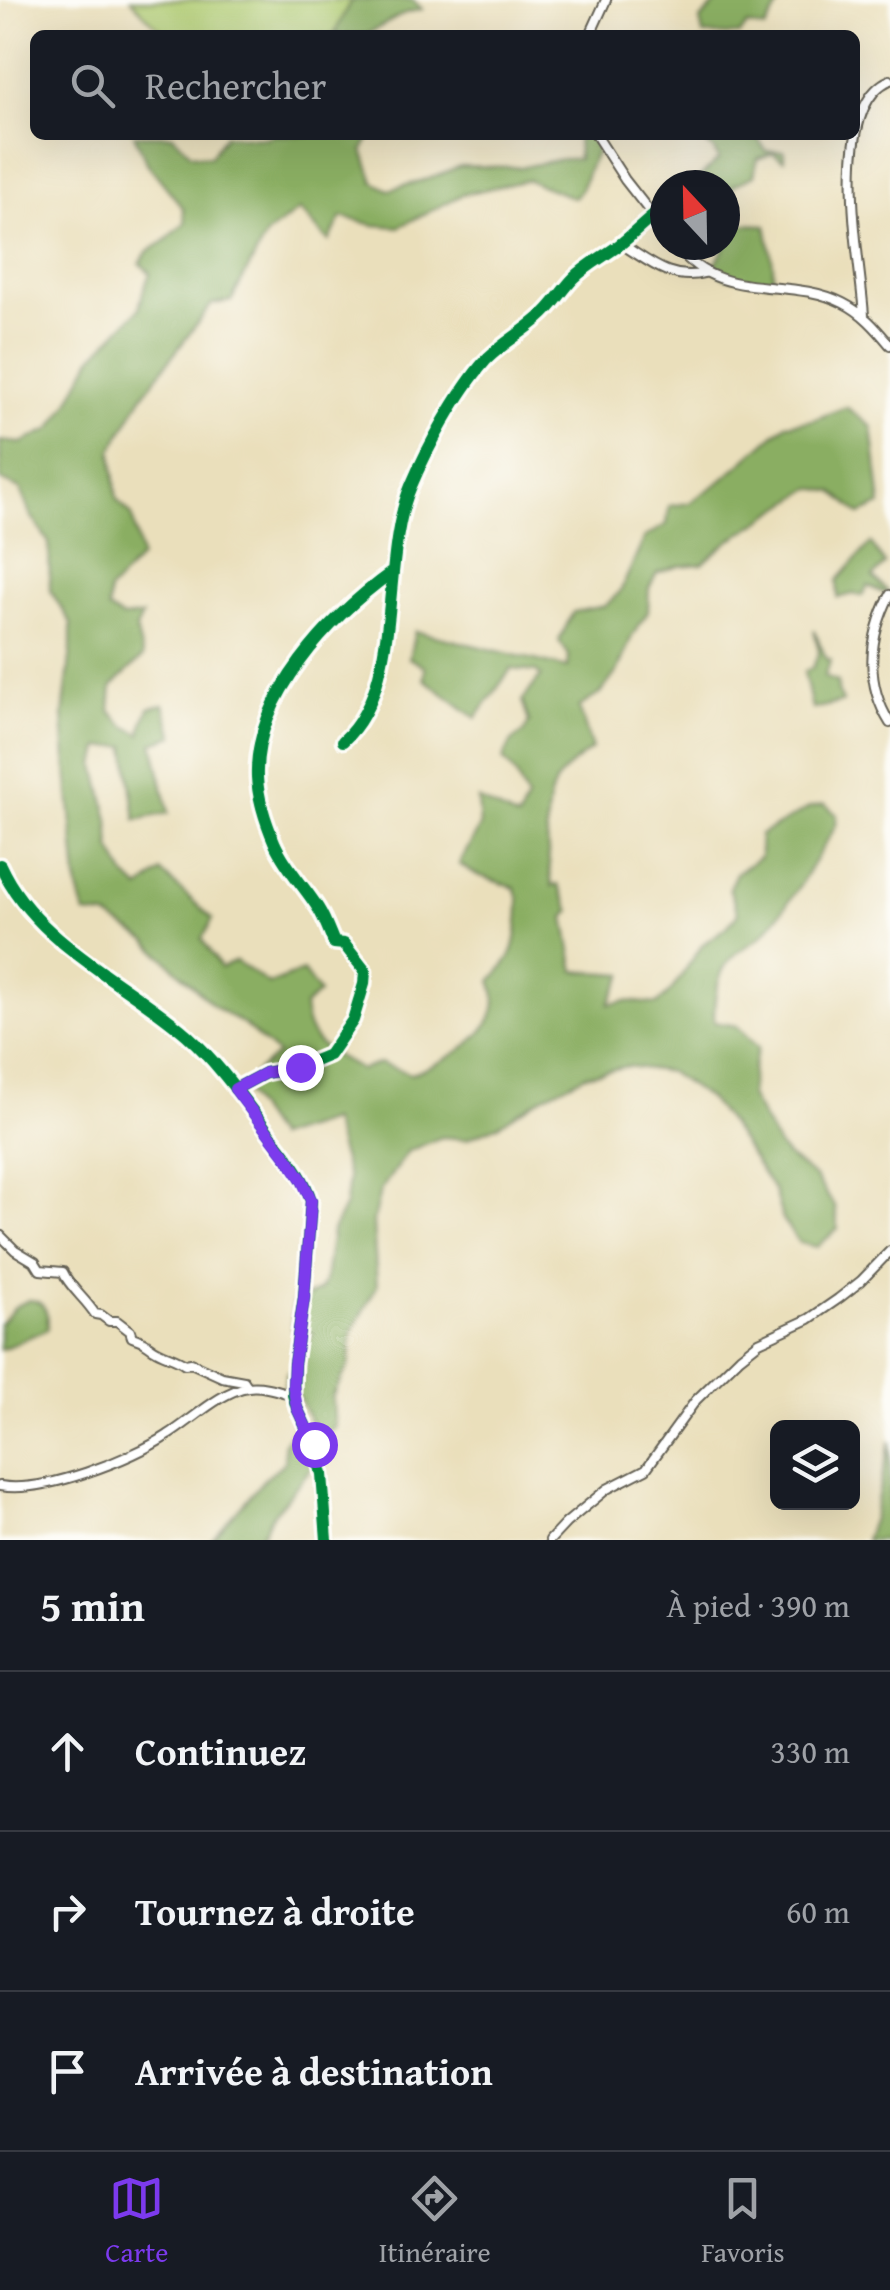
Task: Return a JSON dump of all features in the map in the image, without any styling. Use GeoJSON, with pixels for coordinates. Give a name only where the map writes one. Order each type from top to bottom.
{"type":"FeatureCollection","features":[{"type":"Feature","properties":{"kind":"street"},"geometry":{"type":"LineString","coordinates":[[592,30],[606,0]]}},
{"type":"Feature","properties":{"kind":"street"},"geometry":{"type":"LineString","coordinates":[[860,116],[871,94],[890,80]]}},
{"type":"Feature","properties":{"kind":"street"},"geometry":{"type":"LineString","coordinates":[[599,140],[650,212]]}},
{"type":"Feature","properties":{"kind":"street"},"geometry":{"type":"LineString","coordinates":[[856,140],[853,220],[864,316]]}},
{"type":"Feature","properties":{"kind":"street"},"geometry":{"type":"LineString","coordinates":[[343,741],[362,719],[378,675],[387,638],[402,512],[443,424],[490,356],[552,307],[575,278],[650,219]]}},
{"type":"Feature","properties":{"kind":"street"},"geometry":{"type":"LineString","coordinates":[[621,244],[677,276],[704,272]]}},
{"type":"Feature","properties":{"kind":"street"},"geometry":{"type":"LineString","coordinates":[[688,260],[704,272],[732,282],[818,294],[844,303],[864,316],[890,345]]}},
{"type":"Feature","properties":{"kind":"street"},"geometry":{"type":"LineString","coordinates":[[235,1089],[265,1073],[300,1067],[329,1055],[352,1020],[361,995],[364,971],[344,944],[334,942],[320,911],[276,844],[259,792],[258,756],[271,712],[308,649],[346,610],[392,572]]}},
{"type":"Feature","properties":{"kind":"street"},"geometry":{"type":"LineString","coordinates":[[890,594],[875,628],[872,647],[874,684],[890,723]]}},
{"type":"Feature","properties":{"kind":"street"},"geometry":{"type":"LineString","coordinates":[[0,865],[31,914],[204,1051],[295,1169],[311,1200],[294,1395],[322,1474],[327,1540]]}},
{"type":"Feature","properties":{"kind":"street"},"geometry":{"type":"LineString","coordinates":[[0,1235],[40,1270],[63,1272],[68,1284],[87,1300],[95,1314],[108,1321],[117,1320],[132,1338],[145,1340],[155,1350],[184,1364],[244,1381],[248,1387]]}},
{"type":"Feature","properties":{"kind":"street"},"geometry":{"type":"LineString","coordinates":[[550,1540],[607,1489],[646,1469],[696,1400],[740,1357],[759,1342],[809,1319],[838,1299],[862,1281],[890,1251]]}},
{"type":"Feature","properties":{"kind":"street"},"geometry":{"type":"LineString","coordinates":[[0,1486],[28,1488],[54,1483],[114,1461],[167,1436],[221,1399],[248,1387],[294,1395]]}},
{"type":"Feature","properties":{"kind":"green space"},"geometry":{"type":"Polygon","coordinates":[[[131,0],[354,0],[336,30],[160,30],[131,0]]]}},
{"type":"Feature","properties":{"kind":"green space"},"geometry":{"type":"Polygon","coordinates":[[[354,0],[413,0],[422,9],[374,30],[336,30],[354,0]]]}},
{"type":"Feature","properties":{"kind":"green space"},"geometry":{"type":"Polygon","coordinates":[[[782,0],[765,29],[748,25],[744,30],[702,30],[700,20],[719,1],[782,0]]]}},
{"type":"Feature","properties":{"kind":"green space"},"geometry":{"type":"Polygon","coordinates":[[[136,140],[178,140],[191,154],[210,157],[222,140],[368,140],[363,150],[374,182],[389,190],[460,166],[522,167],[578,159],[577,140],[594,140],[596,154],[574,198],[528,180],[464,194],[399,227],[342,217],[329,241],[299,210],[267,234],[231,301],[212,304],[141,398],[112,450],[117,500],[132,515],[141,557],[109,591],[108,609],[122,618],[142,616],[136,629],[143,657],[112,686],[110,711],[125,726],[141,734],[149,708],[164,705],[174,736],[153,743],[169,813],[136,820],[126,746],[100,748],[96,766],[109,820],[111,848],[125,875],[140,889],[161,872],[213,919],[202,939],[221,968],[236,961],[269,984],[303,971],[319,993],[304,1006],[310,1031],[322,1046],[361,1070],[380,1063],[411,1074],[473,1041],[492,1014],[495,998],[491,981],[512,954],[517,931],[519,904],[515,888],[459,864],[480,827],[478,799],[518,819],[527,799],[503,759],[529,722],[522,701],[541,676],[511,669],[476,718],[424,679],[425,667],[409,658],[415,631],[568,668],[569,655],[559,641],[573,612],[605,606],[620,592],[645,537],[667,524],[669,506],[689,503],[721,481],[786,424],[813,420],[846,407],[872,427],[881,505],[860,514],[834,492],[812,488],[729,541],[702,564],[657,573],[649,588],[648,612],[632,636],[618,670],[601,693],[579,707],[592,749],[561,775],[554,785],[547,812],[552,886],[558,885],[571,911],[565,917],[575,971],[624,974],[609,1004],[657,1004],[671,991],[703,944],[727,927],[738,913],[729,888],[736,873],[760,857],[760,835],[811,807],[825,804],[837,815],[836,826],[785,907],[765,932],[724,968],[714,1022],[737,1026],[758,1048],[750,1096],[777,1144],[815,1177],[835,1207],[838,1229],[817,1247],[799,1243],[783,1221],[774,1191],[732,1127],[708,1098],[669,1072],[628,1066],[586,1075],[497,1126],[466,1139],[442,1137],[408,1151],[380,1191],[373,1222],[377,1286],[352,1332],[349,1365],[332,1397],[335,1427],[319,1439],[299,1398],[284,1388],[287,1373],[300,1366],[313,1332],[292,1329],[293,1303],[320,1290],[332,1231],[345,1205],[348,1178],[331,1121],[276,1138],[241,1086],[277,1054],[243,1024],[215,1007],[147,941],[106,916],[85,914],[78,890],[63,715],[71,623],[50,590],[49,543],[30,514],[20,489],[0,480],[0,441],[21,443],[51,429],[92,358],[139,309],[150,273],[140,263],[147,252],[185,223],[183,208],[147,163],[136,140]]]}},
{"type":"Feature","properties":{"kind":"green space"},"geometry":{"type":"Polygon","coordinates":[[[703,140],[759,140],[766,151],[784,151],[784,160],[773,153],[757,159],[754,176],[740,182],[740,170],[707,170],[719,159],[703,140]]]}},
{"type":"Feature","properties":{"kind":"green space"},"geometry":{"type":"Polygon","coordinates":[[[740,224],[766,225],[773,282],[725,277],[713,268],[718,260],[740,260],[740,224]]]}},
{"type":"Feature","properties":{"kind":"green space"},"geometry":{"type":"Polygon","coordinates":[[[871,543],[885,564],[873,577],[888,592],[868,586],[862,596],[838,598],[837,581],[871,543]]]}},
{"type":"Feature","properties":{"kind":"green space"},"geometry":{"type":"Polygon","coordinates":[[[814,630],[826,658],[831,660],[824,677],[838,682],[843,702],[812,709],[804,672],[813,667],[819,652],[814,630]]]}},
{"type":"Feature","properties":{"kind":"green space"},"geometry":{"type":"Polygon","coordinates":[[[29,1300],[45,1309],[47,1329],[0,1350],[0,1324],[16,1306],[29,1300]]]}},
{"type":"Feature","properties":{"kind":"green space"},"geometry":{"type":"Polygon","coordinates":[[[296,1426],[307,1444],[313,1466],[271,1517],[259,1540],[212,1540],[265,1478],[285,1462],[284,1443],[296,1426]]]}},
{"type":"Feature","properties":{"kind":"green space"},"geometry":{"type":"Polygon","coordinates":[[[890,1441],[890,1540],[865,1540],[873,1518],[890,1441]]]}},
{"type":"Feature","properties":{"kind":"cycle path"},"geometry":{"type":"LineString","coordinates":[[343,741],[362,717],[375,688],[401,516],[411,486],[444,421],[491,355],[544,313],[579,273],[650,219]]}},
{"type":"Feature","properties":{"kind":"cycle path"},"geometry":{"type":"LineString","coordinates":[[235,1089],[265,1073],[300,1067],[329,1055],[353,1020],[364,984],[365,971],[344,944],[334,943],[318,908],[279,853],[259,794],[259,747],[268,717],[300,661],[345,611],[392,572]]}},
{"type":"Feature","properties":{"kind":"cycle path"},"geometry":{"type":"LineString","coordinates":[[0,865],[16,893],[58,939],[198,1045],[303,1181],[311,1201],[293,1395],[322,1474],[327,1540]]}},
{"type":"Feature","properties":{"kind":"route"},"geometry":{"type":"LineString","coordinates":[[300,1067],[265,1073],[235,1089],[288,1159],[311,1200],[293,1385],[297,1408],[314,1444]]}}]}
